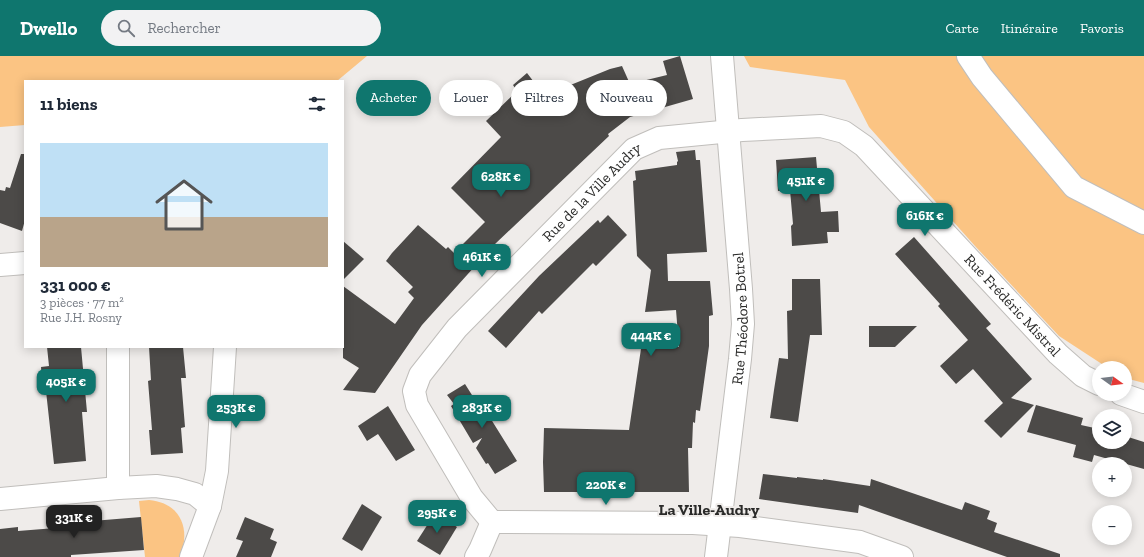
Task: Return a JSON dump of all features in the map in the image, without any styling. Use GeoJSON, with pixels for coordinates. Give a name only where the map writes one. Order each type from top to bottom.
{"type":"FeatureCollection","features":[{"type":"Feature","properties":{"kind":"street","name":"Rue Théodore Botrel"},"geometry":{"type":"LineString","coordinates":[[716,557],[743,324],[722,56]]}},
{"type":"Feature","properties":{"kind":"street"},"geometry":{"type":"LineString","coordinates":[[968,56],[982,77],[1074,187],[1144,223]]}},
{"type":"Feature","properties":{"kind":"street","name":"Rue Frédéric Mistral"},"geometry":{"type":"LineString","coordinates":[[729,131],[821,126],[844,132],[864,146],[1058,354],[1083,376],[1092,380]]}},
{"type":"Feature","properties":{"kind":"street","name":"Rue de la Ville Audry"},"geometry":{"type":"LineString","coordinates":[[492,522],[472,498],[417,405],[414,390],[420,375],[457,328],[634,149],[659,138],[729,131]]}},
{"type":"Feature","properties":{"kind":"street"},"geometry":{"type":"LineString","coordinates":[[0,265],[24,263]]}},
{"type":"Feature","properties":{"kind":"street"},"geometry":{"type":"LineString","coordinates":[[118,348],[118,488]]}},
{"type":"Feature","properties":{"kind":"street"},"geometry":{"type":"LineString","coordinates":[[191,557],[210,506],[217,471],[224,348]]}},
{"type":"Feature","properties":{"kind":"street"},"geometry":{"type":"LineString","coordinates":[[1132,398],[1144,402]]}},
{"type":"Feature","properties":{"kind":"street"},"geometry":{"type":"LineString","coordinates":[[0,499],[156,486],[177,489],[195,494],[210,506]]}},
{"type":"Feature","properties":{"kind":"street"},"geometry":{"type":"LineString","coordinates":[[476,557],[492,522],[685,523],[740,526],[860,542],[902,557]]}},
{"type":"Feature","properties":{"kind":"shaded area"},"geometry":{"type":"Polygon","coordinates":[[[0,56],[367,56],[338,80],[24,80],[24,125],[0,127],[0,56]]]}},
{"type":"Feature","properties":{"kind":"shaded area"},"geometry":{"type":"Polygon","coordinates":[[[744,56],[1144,56],[1144,383],[1132,380],[1132,361],[1097,361],[1059,336],[975,246],[869,127],[845,80],[750,67],[744,56]]]}},
{"type":"Feature","properties":{"kind":"shaded area"},"geometry":{"type":"Polygon","coordinates":[[[149,500],[160,502],[169,506],[181,519],[184,537],[180,557],[145,557],[139,501],[149,500]]]}},
{"type":"Feature","properties":{"kind":"building"},"geometry":{"type":"Polygon","coordinates":[[[680,56],[693,99],[667,106],[667,80],[646,80],[667,75],[663,61],[680,56]]]}},
{"type":"Feature","properties":{"kind":"building"},"geometry":{"type":"Polygon","coordinates":[[[622,66],[628,80],[586,80],[586,116],[634,116],[630,117],[608,134],[609,136],[475,263],[476,265],[422,325],[375,393],[343,390],[359,368],[343,358],[344,287],[395,324],[414,298],[408,292],[413,287],[386,261],[392,253],[418,225],[446,249],[448,247],[454,253],[485,222],[451,188],[501,137],[486,121],[491,116],[503,116],[503,105],[511,97],[511,116],[578,116],[578,82],[610,69],[622,66]]]}},
{"type":"Feature","properties":{"kind":"building"},"geometry":{"type":"Polygon","coordinates":[[[527,73],[532,80],[519,80],[527,73]]]}},
{"type":"Feature","properties":{"kind":"building"},"geometry":{"type":"Polygon","coordinates":[[[695,150],[696,160],[700,160],[707,252],[667,254],[668,281],[710,281],[713,315],[709,316],[709,346],[700,411],[696,410],[695,423],[693,422],[692,448],[688,448],[689,492],[544,492],[544,428],[629,430],[642,342],[679,347],[676,310],[645,312],[651,270],[637,256],[633,181],[636,180],[635,171],[677,165],[678,161],[676,152],[695,150]]]}},
{"type":"Feature","properties":{"kind":"building"},"geometry":{"type":"Polygon","coordinates":[[[21,154],[24,154],[24,224],[22,231],[0,223],[0,190],[5,191],[6,187],[10,188],[21,154]]]}},
{"type":"Feature","properties":{"kind":"building"},"geometry":{"type":"Polygon","coordinates":[[[816,157],[821,212],[838,211],[839,232],[827,232],[828,243],[792,246],[791,226],[793,224],[790,190],[778,191],[776,160],[816,157]]]}},
{"type":"Feature","properties":{"kind":"building"},"geometry":{"type":"Polygon","coordinates":[[[608,215],[627,235],[596,266],[593,263],[542,314],[539,311],[506,348],[488,331],[539,276],[598,220],[600,223],[608,215]]]}},
{"type":"Feature","properties":{"kind":"building"},"geometry":{"type":"Polygon","coordinates":[[[914,237],[991,324],[986,328],[1032,379],[1011,398],[1034,405],[1001,438],[984,421],[1003,403],[973,369],[956,384],[940,366],[968,340],[938,306],[940,304],[895,254],[914,237]]]}},
{"type":"Feature","properties":{"kind":"building"},"geometry":{"type":"Polygon","coordinates":[[[344,242],[364,259],[344,279],[344,242]]]}},
{"type":"Feature","properties":{"kind":"building"},"geometry":{"type":"Polygon","coordinates":[[[792,279],[820,279],[822,335],[810,335],[798,422],[770,418],[779,358],[788,359],[787,311],[792,310],[792,279]]]}},
{"type":"Feature","properties":{"kind":"building"},"geometry":{"type":"Polygon","coordinates":[[[869,326],[917,326],[895,347],[869,347],[869,326]]]}},
{"type":"Feature","properties":{"kind":"building"},"geometry":{"type":"Polygon","coordinates":[[[47,348],[81,348],[87,412],[82,412],[86,461],[54,464],[46,391],[43,391],[41,367],[49,366],[47,348]]]}},
{"type":"Feature","properties":{"kind":"building"},"geometry":{"type":"Polygon","coordinates":[[[149,348],[183,348],[186,378],[181,378],[185,427],[181,428],[183,453],[151,455],[149,430],[152,430],[148,381],[151,380],[149,348]]]}},
{"type":"Feature","properties":{"kind":"building"},"geometry":{"type":"Polygon","coordinates":[[[465,384],[477,403],[482,400],[491,415],[489,416],[517,461],[495,474],[488,463],[486,464],[476,448],[482,438],[473,443],[451,406],[454,404],[447,395],[465,384]]]}},
{"type":"Feature","properties":{"kind":"building"},"geometry":{"type":"Polygon","coordinates":[[[1036,405],[1083,418],[1081,425],[1092,427],[1092,449],[1132,449],[1132,438],[1144,442],[1144,469],[1132,466],[1132,457],[1101,457],[1094,455],[1092,457],[1092,462],[1073,457],[1076,445],[1027,432],[1036,405]]]}},
{"type":"Feature","properties":{"kind":"building"},"geometry":{"type":"Polygon","coordinates":[[[388,406],[415,450],[396,461],[378,434],[367,441],[358,426],[388,406]]]}},
{"type":"Feature","properties":{"kind":"building"},"geometry":{"type":"Polygon","coordinates":[[[763,474],[823,479],[870,486],[871,479],[962,510],[965,502],[990,511],[987,519],[997,523],[994,532],[1060,554],[1060,557],[1007,557],[859,505],[858,513],[759,499],[763,474]]]}},
{"type":"Feature","properties":{"kind":"building"},"geometry":{"type":"Polygon","coordinates":[[[362,504],[382,517],[362,551],[342,539],[362,504]]]}},
{"type":"Feature","properties":{"kind":"building"},"geometry":{"type":"Polygon","coordinates":[[[435,513],[457,527],[440,555],[417,541],[435,513]]]}},
{"type":"Feature","properties":{"kind":"building"},"geometry":{"type":"Polygon","coordinates":[[[141,517],[144,550],[71,555],[71,557],[0,557],[0,529],[18,527],[18,531],[68,527],[68,523],[141,517]]]}},
{"type":"Feature","properties":{"kind":"building"},"geometry":{"type":"Polygon","coordinates":[[[245,517],[274,529],[270,539],[277,542],[271,557],[236,557],[243,541],[236,539],[245,517]]]}},
{"type":"Feature","properties":{"kind":"district","name":"La Ville-Audry"},"geometry":{"type":"Point","coordinates":[709,509]}}]}
